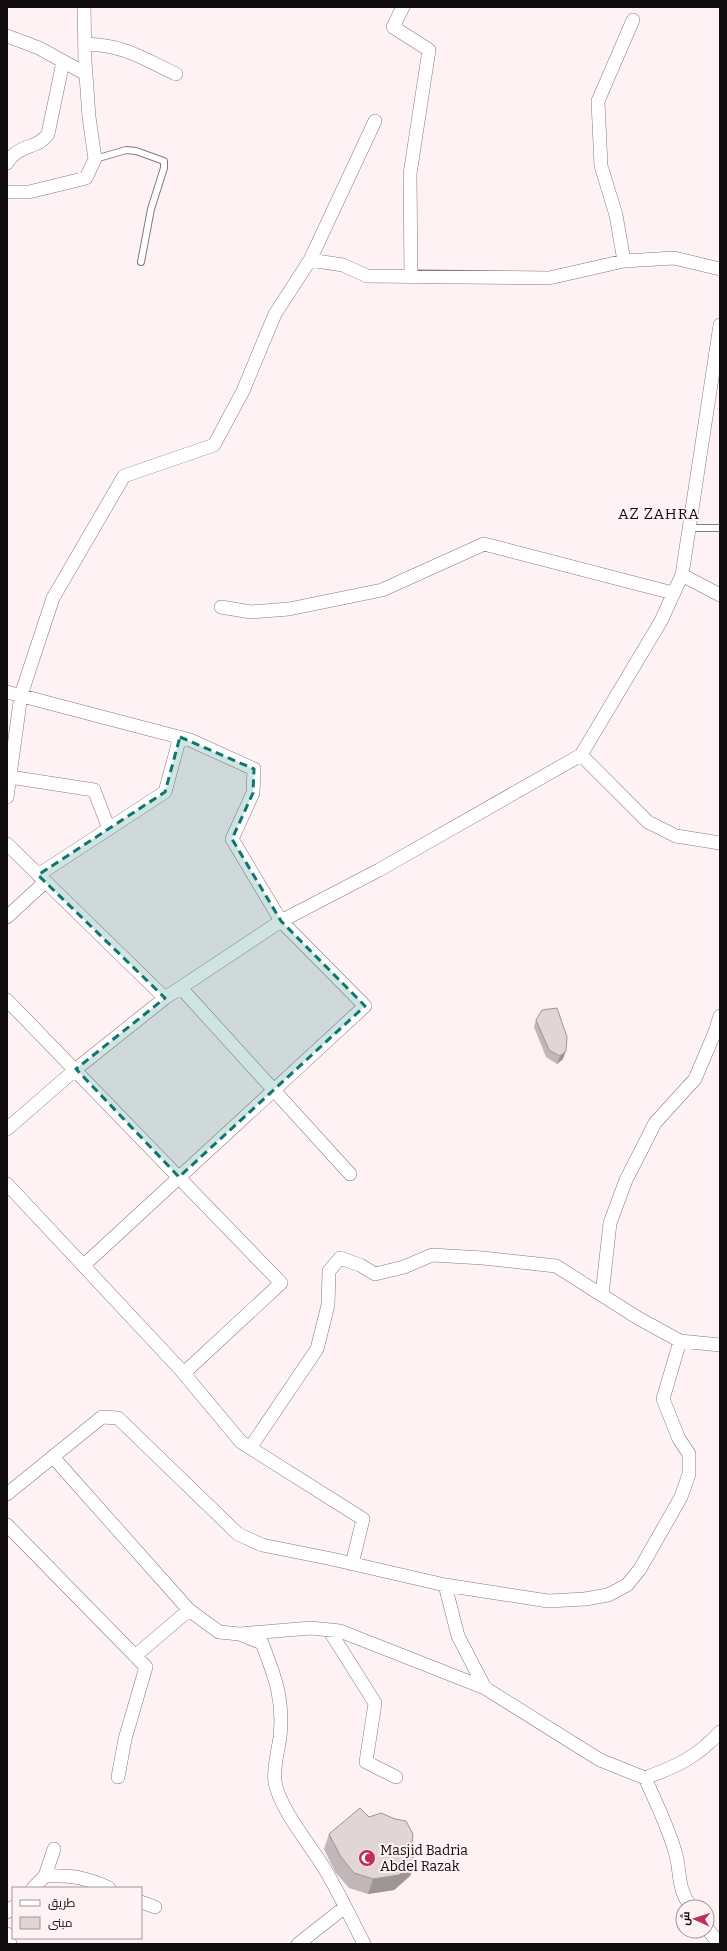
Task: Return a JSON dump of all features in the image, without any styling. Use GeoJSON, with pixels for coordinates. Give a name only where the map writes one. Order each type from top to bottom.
{"type":"FeatureCollection","features":[{"type":"Feature","properties":{"kind":"street"},"geometry":{"type":"LineString","coordinates":[[7,192],[29,192],[86,178],[95,159],[88,117],[84,7]]}},
{"type":"Feature","properties":{"kind":"street"},"geometry":{"type":"LineString","coordinates":[[403,7],[392,27],[429,50],[410,174],[411,277]]}},
{"type":"Feature","properties":{"kind":"street"},"geometry":{"type":"LineString","coordinates":[[624,261],[616,215],[601,166],[598,101],[633,20]]}},
{"type":"Feature","properties":{"kind":"street"},"geometry":{"type":"LineString","coordinates":[[7,36],[39,48],[86,74]]}},
{"type":"Feature","properties":{"kind":"street"},"geometry":{"type":"LineString","coordinates":[[85,44],[103,45],[123,49],[176,74]]}},
{"type":"Feature","properties":{"kind":"street"},"geometry":{"type":"LineString","coordinates":[[7,163],[19,150],[43,141],[48,134],[64,62]]}},
{"type":"Feature","properties":{"kind":"street"},"geometry":{"type":"LineString","coordinates":[[7,797],[21,695],[53,598],[124,476],[214,445],[243,391],[275,314],[310,260],[375,121]]}},
{"type":"Feature","properties":{"kind":"street"},"geometry":{"type":"LineString","coordinates":[[310,260],[343,265],[367,276],[411,277],[549,278],[624,261],[674,258],[720,269]]}},
{"type":"Feature","properties":{"kind":"street"},"geometry":{"type":"LineString","coordinates":[[7,1129],[76,1069],[165,998],[281,921],[379,870],[581,755],[661,620],[682,575],[720,325]]}},
{"type":"Feature","properties":{"kind":"street"},"geometry":{"type":"LineString","coordinates":[[220,607],[251,612],[289,610],[382,590],[484,544],[673,593]]}},
{"type":"Feature","properties":{"kind":"street"},"geometry":{"type":"LineString","coordinates":[[682,575],[720,595]]}},
{"type":"Feature","properties":{"kind":"street"},"geometry":{"type":"LineString","coordinates":[[7,692],[190,740],[254,769],[253,793],[232,839],[281,921],[365,1006],[84,1265]]}},
{"type":"Feature","properties":{"kind":"street"},"geometry":{"type":"LineString","coordinates":[[7,917],[42,878],[109,829],[165,792],[180,737]]}},
{"type":"Feature","properties":{"kind":"street"},"geometry":{"type":"LineString","coordinates":[[581,755],[648,822],[676,836],[720,843]]}},
{"type":"Feature","properties":{"kind":"street"},"geometry":{"type":"LineString","coordinates":[[10,777],[94,790],[109,829]]}},
{"type":"Feature","properties":{"kind":"street"},"geometry":{"type":"LineString","coordinates":[[7,844],[165,998]]}},
{"type":"Feature","properties":{"kind":"street"},"geometry":{"type":"LineString","coordinates":[[181,988],[350,1174]]}},
{"type":"Feature","properties":{"kind":"street"},"geometry":{"type":"LineString","coordinates":[[7,1000],[76,1069],[281,1283],[184,1373]]}},
{"type":"Feature","properties":{"kind":"street"},"geometry":{"type":"LineString","coordinates":[[602,1295],[610,1223],[626,1180],[655,1122],[695,1079],[716,1032],[720,1016]]}},
{"type":"Feature","properties":{"kind":"street"},"geometry":{"type":"LineString","coordinates":[[7,1184],[184,1373],[241,1442],[363,1519],[352,1564]]}},
{"type":"Feature","properties":{"kind":"street"},"geometry":{"type":"LineString","coordinates":[[250,1448],[317,1349],[328,1305],[329,1271],[340,1258],[360,1264],[375,1274],[404,1268],[432,1255],[483,1258],[556,1266],[680,1341],[720,1346]]}},
{"type":"Feature","properties":{"kind":"street"},"geometry":{"type":"LineString","coordinates":[[7,1494],[102,1417],[118,1418],[238,1534],[262,1546],[445,1585],[548,1601],[585,1599],[608,1595],[627,1585],[640,1569],[681,1497],[689,1474],[688,1454],[679,1439],[663,1399],[680,1341]]}},
{"type":"Feature","properties":{"kind":"street"},"geometry":{"type":"LineString","coordinates":[[53,1457],[189,1610],[219,1632],[240,1634],[311,1628],[340,1631],[485,1688],[600,1760],[645,1778],[680,1765],[707,1746],[720,1732]]}},
{"type":"Feature","properties":{"kind":"street"},"geometry":{"type":"LineString","coordinates":[[7,1525],[146,1667],[125,1739],[118,1777]]}},
{"type":"Feature","properties":{"kind":"street"},"geometry":{"type":"LineString","coordinates":[[445,1585],[458,1636],[485,1688]]}},
{"type":"Feature","properties":{"kind":"street"},"geometry":{"type":"LineString","coordinates":[[135,1656],[189,1610]]}},
{"type":"Feature","properties":{"kind":"street"},"geometry":{"type":"LineString","coordinates":[[330,1630],[375,1703],[366,1762],[396,1777]]}},
{"type":"Feature","properties":{"kind":"street"},"geometry":{"type":"LineString","coordinates":[[240,1634],[262,1643],[278,1683],[281,1714],[280,1737],[275,1764],[275,1783],[283,1802],[323,1866],[364,1944]]}},
{"type":"Feature","properties":{"kind":"street"},"geometry":{"type":"LineString","coordinates":[[645,1778],[659,1808],[676,1856],[678,1881],[687,1899]]}},
{"type":"Feature","properties":{"kind":"street"},"geometry":{"type":"LineString","coordinates":[[35,1887],[46,1876],[54,1849]]}},
{"type":"Feature","properties":{"kind":"street"},"geometry":{"type":"LineString","coordinates":[[46,1876],[70,1875],[89,1879],[106,1887]]}},
{"type":"Feature","properties":{"kind":"street"},"geometry":{"type":"LineString","coordinates":[[142,1902],[155,1907]]}},
{"type":"Feature","properties":{"kind":"street"},"geometry":{"type":"LineString","coordinates":[[298,1944],[345,1907]]}},
{"type":"Feature","properties":{"kind":"street"},"geometry":{"type":"LineString","coordinates":[[7,1934],[10,1944]]}},
{"type":"Feature","properties":{"kind":"lane"},"geometry":{"type":"LineString","coordinates":[[95,159],[126,150],[136,151],[164,161],[164,168],[151,209],[141,262]]}},
{"type":"Feature","properties":{"kind":"lane"},"geometry":{"type":"LineString","coordinates":[[689,528],[720,528]]}},
{"type":"Feature","properties":{"kind":"highlighted area"},"geometry":{"type":"Polygon","coordinates":[[[180,737],[254,769],[253,793],[232,839],[281,921],[365,1006],[179,1177],[76,1069],[165,998],[38,875],[165,792],[180,737]]]}},
{"type":"Feature","properties":{"kind":"building"},"geometry":{"type":"Polygon","coordinates":[[[557,1008],[567,1037],[566,1051],[560,1056],[549,1050],[536,1020],[542,1010],[557,1008]]]}},
{"type":"Feature","properties":{"kind":"building","name":"Masjid Badria Abdel Razak"},"geometry":{"type":"Polygon","coordinates":[[[360,1808],[369,1817],[381,1813],[395,1819],[406,1821],[413,1834],[411,1853],[415,1862],[399,1875],[373,1879],[354,1873],[341,1857],[329,1834],[360,1808]]]}},
{"type":"Feature","properties":{"kind":"place","name":"Masjid Badria Abdel Razak"},"geometry":{"type":"Point","coordinates":[367,1858]}},
{"type":"Feature","properties":{"kind":"district","name":"AZ ZAHRA"},"geometry":{"type":"Point","coordinates":[659,514]}}]}
